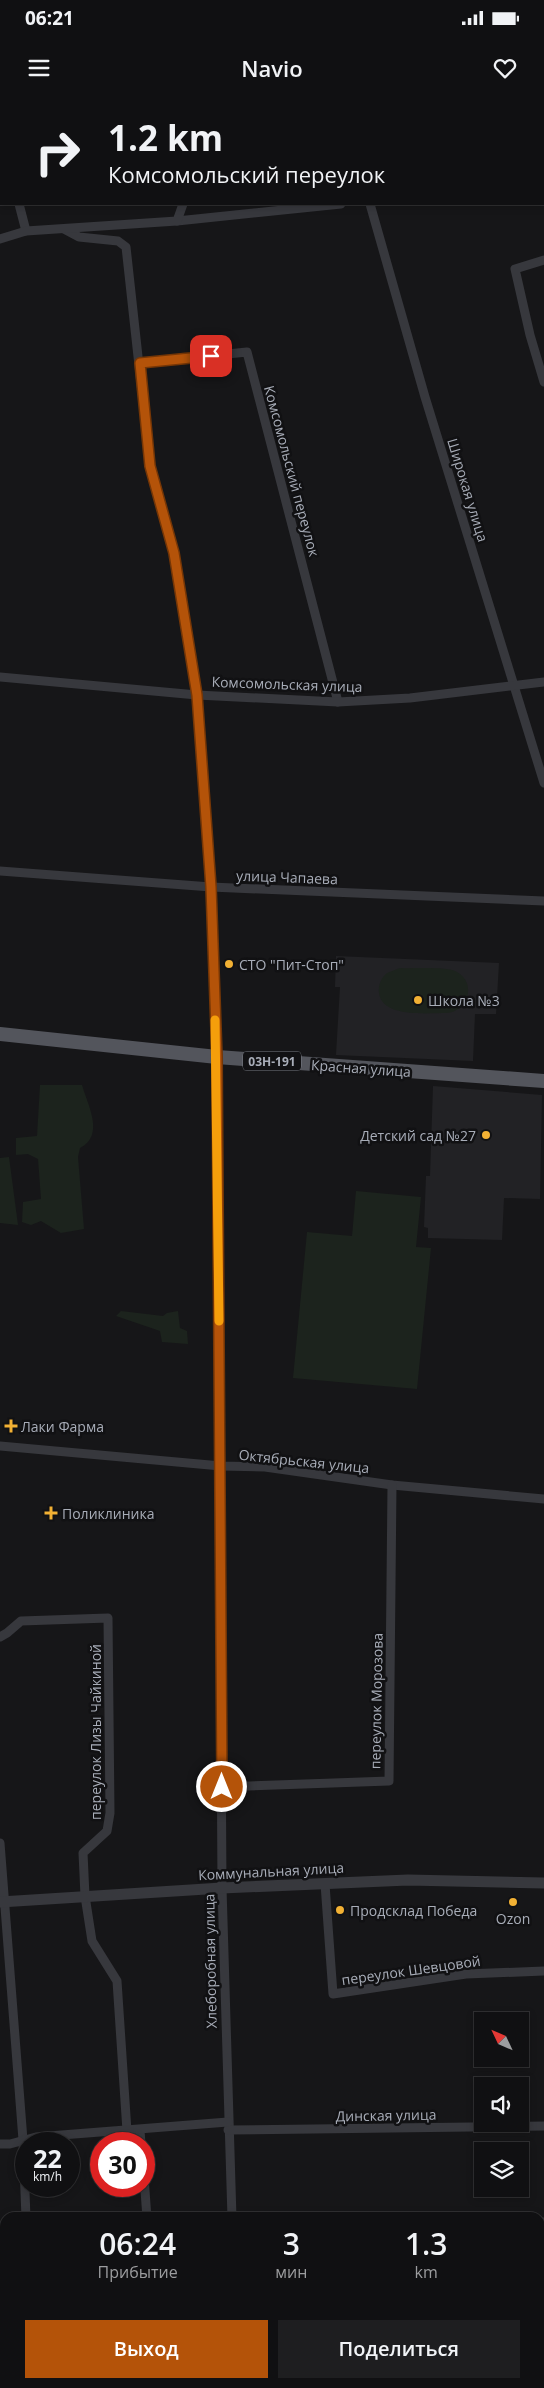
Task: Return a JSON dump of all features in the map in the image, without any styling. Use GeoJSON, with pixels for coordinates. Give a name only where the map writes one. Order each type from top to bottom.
{"type":"FeatureCollection","features":[{"type":"Feature","properties":{"kind":"main road","name":"Красная улица"},"geometry":{"type":"LineString","coordinates":[[0,1034],[217,1057],[544,1081]]}},
{"type":"Feature","properties":{"kind":"street"},"geometry":{"type":"LineString","coordinates":[[19,205],[26,231]]}},
{"type":"Feature","properties":{"kind":"street"},"geometry":{"type":"LineString","coordinates":[[177,221],[183,205]]}},
{"type":"Feature","properties":{"kind":"street"},"geometry":{"type":"LineString","coordinates":[[0,239],[26,231],[177,221],[331,205]]}},
{"type":"Feature","properties":{"kind":"street","name":"Широкая улица"},"geometry":{"type":"LineString","coordinates":[[370,205],[425,397],[544,783]]}},
{"type":"Feature","properties":{"kind":"street","name":"Хлеборобная улица"},"geometry":{"type":"LineString","coordinates":[[64,229],[79,237],[118,241],[126,246],[150,466],[174,553],[197,695],[211,887],[217,1057],[221,1466],[222,1888],[232,2212]]}},
{"type":"Feature","properties":{"kind":"street"},"geometry":{"type":"LineString","coordinates":[[544,260],[515,269],[530,335],[544,382]]}},
{"type":"Feature","properties":{"kind":"street","name":"Комсомольский переулок"},"geometry":{"type":"LineString","coordinates":[[140,363],[247,352],[338,702]]}},
{"type":"Feature","properties":{"kind":"street","name":"Комсомольская улица"},"geometry":{"type":"LineString","coordinates":[[0,677],[197,695],[338,702],[410,698],[544,682]]}},
{"type":"Feature","properties":{"kind":"street","name":"улица Чапаева"},"geometry":{"type":"LineString","coordinates":[[0,871],[211,887],[544,902]]}},
{"type":"Feature","properties":{"kind":"street","name":"Октябрьская улица"},"geometry":{"type":"LineString","coordinates":[[0,1446],[221,1466],[264,1467],[392,1485],[544,1499]]}},
{"type":"Feature","properties":{"kind":"street","name":"переулок Морозова"},"geometry":{"type":"LineString","coordinates":[[222,1787],[389,1781],[392,1485]]}},
{"type":"Feature","properties":{"kind":"street","name":"переулок Лизы Чайкиной"},"geometry":{"type":"LineString","coordinates":[[0,1637],[21,1621],[108,1618],[110,1813],[108,1830],[83,1853],[85,1896]]}},
{"type":"Feature","properties":{"kind":"street"},"geometry":{"type":"LineString","coordinates":[[0,1843],[2,1902],[21,2132]]}},
{"type":"Feature","properties":{"kind":"street","name":"Коммунальная улица"},"geometry":{"type":"LineString","coordinates":[[2,1902],[222,1888],[408,1880],[544,1882]]}},
{"type":"Feature","properties":{"kind":"street","name":"переулок Шевцовой"},"geometry":{"type":"LineString","coordinates":[[325,1884],[333,1994],[466,1974],[544,1971]]}},
{"type":"Feature","properties":{"kind":"street"},"geometry":{"type":"LineString","coordinates":[[85,1896],[92,1941],[117,1982],[127,2131]]}},
{"type":"Feature","properties":{"kind":"street","name":"Динская улица"},"geometry":{"type":"LineString","coordinates":[[80,2134],[228,2126],[544,2126]]}},
{"type":"Feature","properties":{"kind":"street","name":"Динская улица"},"geometry":{"type":"LineString","coordinates":[[0,2144],[15,2141]]}},
{"type":"Feature","properties":{"kind":"street"},"geometry":{"type":"LineString","coordinates":[[25,2197],[26,2212]]}},
{"type":"Feature","properties":{"kind":"street"},"geometry":{"type":"LineString","coordinates":[[145,2197],[147,2212]]}},
{"type":"Feature","properties":{"kind":"shaded area","name":"Школа №3"},"geometry":{"type":"Polygon","coordinates":[[[336,956],[499,963],[496,1014],[475,1014],[473,1061],[336,1055],[340,987],[335,987],[336,956]]]}},
{"type":"Feature","properties":{"kind":"shaded area"},"geometry":{"type":"Polygon","coordinates":[[[400,968],[438,968],[457,972],[467,983],[467,996],[460,1008],[446,1013],[407,1012],[388,1007],[382,1001],[379,993],[380,984],[387,973],[400,968]]]}},
{"type":"Feature","properties":{"kind":"shaded area"},"geometry":{"type":"Polygon","coordinates":[[[40,1085],[82,1085],[91,1111],[93,1119],[92,1136],[80,1148],[78,1157],[84,1229],[61,1233],[41,1221],[31,1225],[22,1222],[23,1202],[41,1199],[38,1159],[28,1154],[16,1155],[16,1138],[37,1136],[40,1085]]]}},
{"type":"Feature","properties":{"kind":"shaded area","name":"Детский сад №27"},"geometry":{"type":"Polygon","coordinates":[[[433,1086],[542,1095],[540,1199],[504,1198],[502,1240],[428,1238],[428,1228],[424,1227],[426,1176],[430,1176],[433,1086]]]}},
{"type":"Feature","properties":{"kind":"shaded area"},"geometry":{"type":"Polygon","coordinates":[[[9,1157],[18,1225],[0,1223],[0,1158],[9,1157]]]}},
{"type":"Feature","properties":{"kind":"shaded area"},"geometry":{"type":"Polygon","coordinates":[[[356,1191],[421,1197],[416,1247],[431,1248],[417,1389],[293,1378],[307,1232],[352,1236],[356,1191]]]}},
{"type":"Feature","properties":{"kind":"shaded area"},"geometry":{"type":"Polygon","coordinates":[[[121,1311],[163,1316],[167,1313],[178,1311],[180,1328],[187,1331],[188,1344],[162,1342],[160,1331],[116,1316],[121,1311]]]}},
{"type":"Feature","properties":{"kind":"slow traffic"},"geometry":{"type":"LineString","coordinates":[[215,1020],[217,1057],[219,1321]]}},
{"type":"Feature","properties":{"kind":"place","name":"СТО \"Пит-Стоп\""},"geometry":{"type":"Point","coordinates":[229,964]}},
{"type":"Feature","properties":{"kind":"place","name":"Школа №3"},"geometry":{"type":"Point","coordinates":[418,1000]}},
{"type":"Feature","properties":{"kind":"place","name":"Детский сад №27"},"geometry":{"type":"Point","coordinates":[486,1135]}},
{"type":"Feature","properties":{"kind":"place","name":"Лаки Фарма"},"geometry":{"type":"Point","coordinates":[11,1426]}},
{"type":"Feature","properties":{"kind":"place","name":"Поликлиника"},"geometry":{"type":"Point","coordinates":[51,1513]}},
{"type":"Feature","properties":{"kind":"place","name":"Ozon"},"geometry":{"type":"Point","coordinates":[513,1902]}},
{"type":"Feature","properties":{"kind":"place","name":"Продсклад Победа"},"geometry":{"type":"Point","coordinates":[340,1910]}},
{"type":"Feature","properties":{"kind":"route"},"geometry":{"type":"LineString","coordinates":[[211,356],[140,363],[150,466],[174,553],[197,695],[211,887],[217,1057],[222,1787]]}}]}
